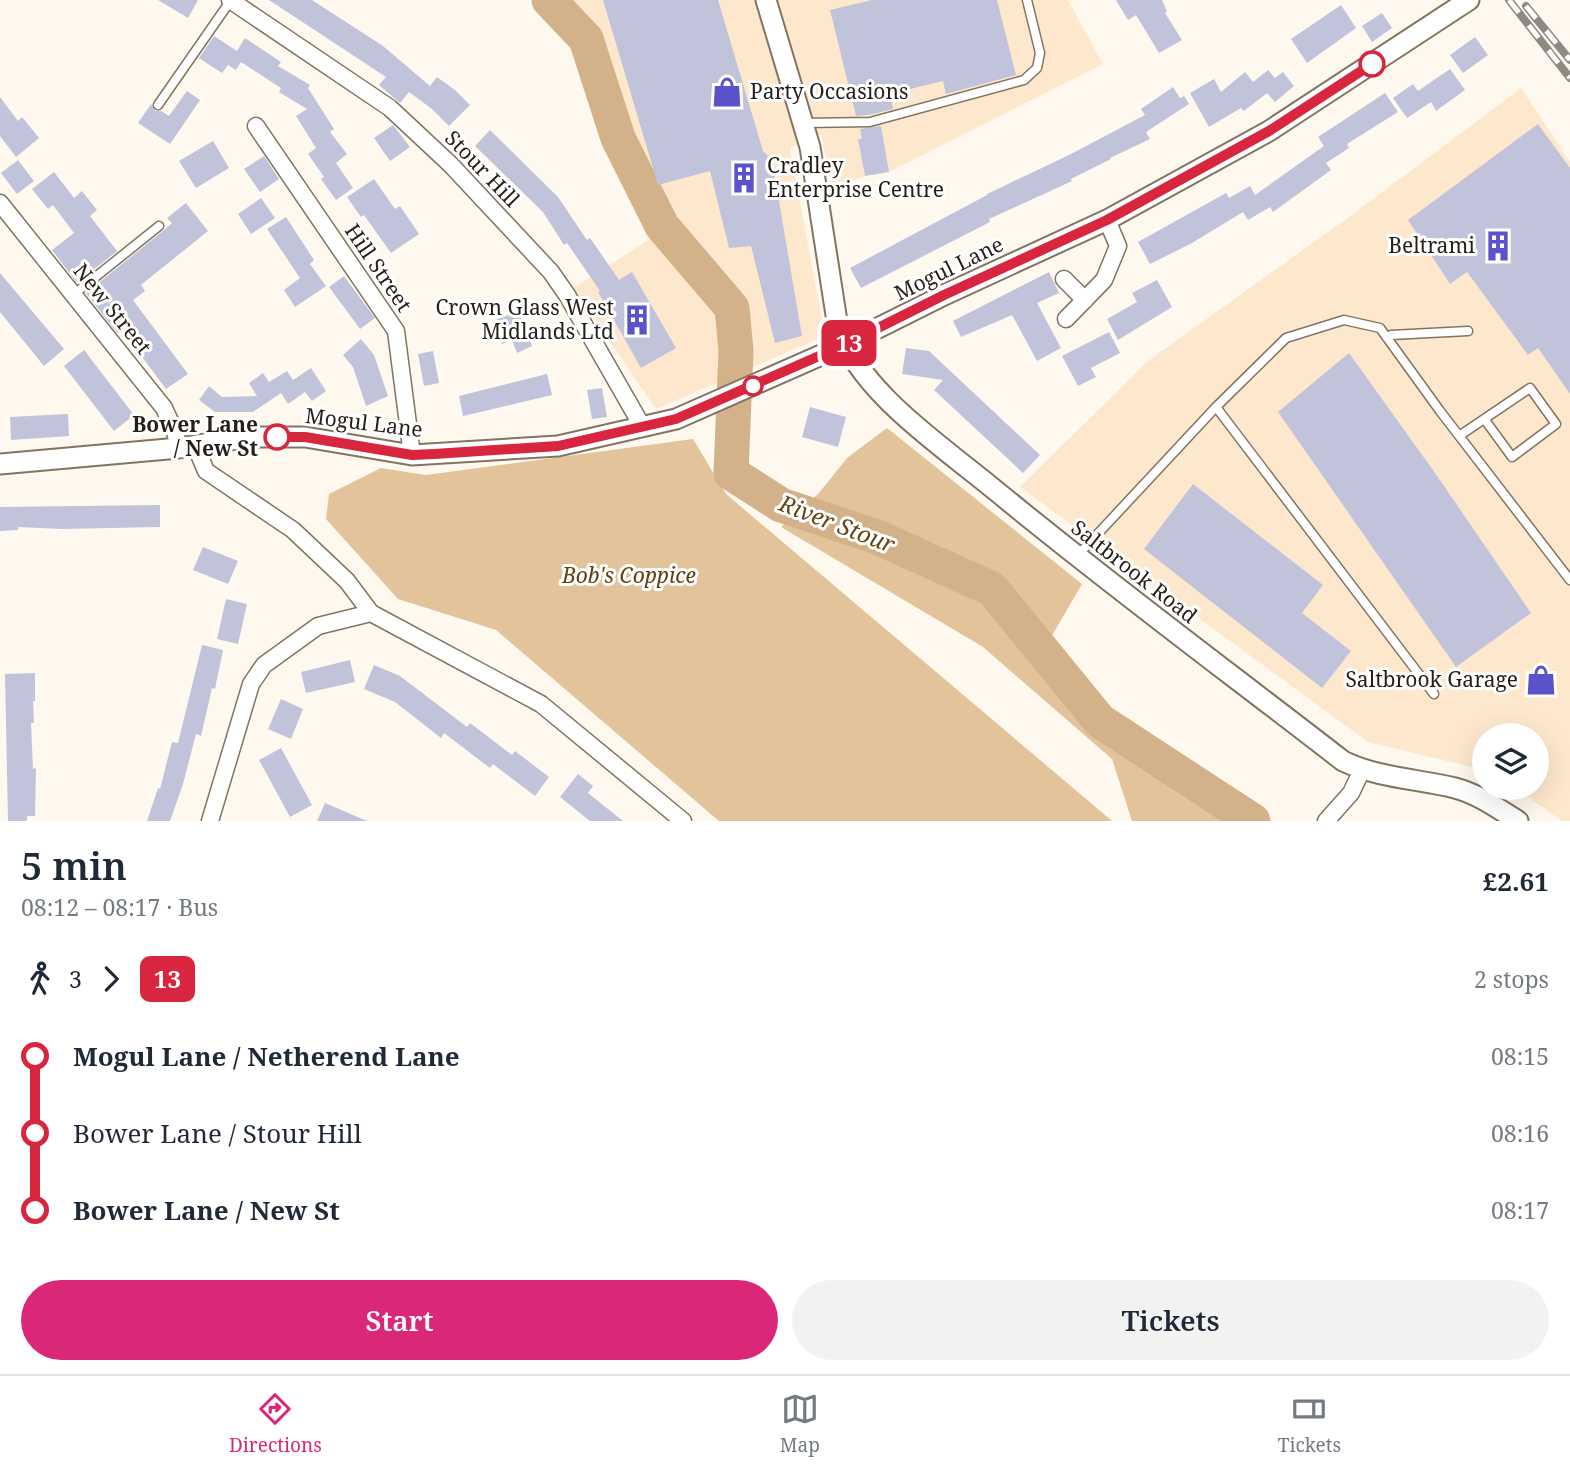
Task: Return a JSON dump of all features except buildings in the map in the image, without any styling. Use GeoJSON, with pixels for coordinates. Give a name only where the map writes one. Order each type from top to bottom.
{"type":"FeatureCollection","features":[{"type":"Feature","properties":{"kind":"street","name":"Stour Hill"},"geometry":{"type":"LineString","coordinates":[[230,0],[390,108],[451,165],[551,272],[642,426]]}},
{"type":"Feature","properties":{"kind":"street"},"geometry":{"type":"LineString","coordinates":[[766,0],[810,147],[838,328],[844,345]]}},
{"type":"Feature","properties":{"kind":"street","name":"Mogul Lane"},"geometry":{"type":"LineString","coordinates":[[0,464],[187,447],[250,438],[305,437],[412,455],[558,446],[676,419],[844,345],[944,295],[1107,220],[1269,131],[1469,0]]}},
{"type":"Feature","properties":{"kind":"street","name":"Hill Street"},"geometry":{"type":"LineString","coordinates":[[256,126],[396,331],[412,455]]}},
{"type":"Feature","properties":{"kind":"street","name":"New Street"},"geometry":{"type":"LineString","coordinates":[[0,203],[164,408],[175,432],[205,471],[293,530],[347,581],[371,614]]}},
{"type":"Feature","properties":{"kind":"street"},"geometry":{"type":"LineString","coordinates":[[1066,319],[1104,280],[1118,246],[1107,220]]}},
{"type":"Feature","properties":{"kind":"street"},"geometry":{"type":"LineString","coordinates":[[1064,279],[1085,300]]}},
{"type":"Feature","properties":{"kind":"street","name":"Saltbrook Road"},"geometry":{"type":"LineString","coordinates":[[844,345],[882,396],[1076,557],[1343,761],[1362,771],[1457,789],[1481,798],[1518,821]]}},
{"type":"Feature","properties":{"kind":"street"},"geometry":{"type":"LineString","coordinates":[[213,820],[251,684],[264,665],[318,626],[371,614],[541,704],[683,821]]}},
{"type":"Feature","properties":{"kind":"street"},"geometry":{"type":"LineString","coordinates":[[1326,821],[1351,793],[1362,771]]}},
{"type":"Feature","properties":{"kind":"lane"},"geometry":{"type":"LineString","coordinates":[[159,105],[230,0]]}},
{"type":"Feature","properties":{"kind":"lane"},"geometry":{"type":"LineString","coordinates":[[803,123],[870,122],[1024,80],[1037,68],[1040,53],[1027,0]]}},
{"type":"Feature","properties":{"kind":"lane"},"geometry":{"type":"LineString","coordinates":[[73,295],[159,226]]}},
{"type":"Feature","properties":{"kind":"lane"},"geometry":{"type":"LineString","coordinates":[[1076,557],[1216,407],[1286,338],[1344,320],[1380,328],[1570,580]]}},
{"type":"Feature","properties":{"kind":"lane"},"geometry":{"type":"LineString","coordinates":[[1387,338],[1391,335],[1468,331]]}},
{"type":"Feature","properties":{"kind":"lane"},"geometry":{"type":"LineString","coordinates":[[1460,436],[1530,388],[1556,424],[1512,457],[1485,420]]}},
{"type":"Feature","properties":{"kind":"lane"},"geometry":{"type":"LineString","coordinates":[[1216,407],[1434,694]]}},
{"type":"Feature","properties":{"kind":"shaded area"},"geometry":{"type":"Polygon","coordinates":[[[555,0],[1068,0],[1103,64],[889,172],[865,176],[832,189],[821,135],[790,148],[825,336],[656,409],[573,288],[669,227],[617,141],[593,40],[555,0]]]}},
{"type":"Feature","properties":{"kind":"shaded area"},"geometry":{"type":"Polygon","coordinates":[[[1521,88],[1570,162],[1570,821],[1562,821],[1532,800],[1549,800],[1549,723],[1472,723],[1472,767],[1368,742],[1020,487],[1148,361],[1346,219],[1521,88]]]}},
{"type":"Feature","properties":{"kind":"green space"},"geometry":{"type":"Polygon","coordinates":[[[887,428],[1082,584],[1043,651],[1100,721],[1253,821],[1132,821],[1112,759],[983,647],[781,527],[819,493],[847,458],[887,428]]]}},
{"type":"Feature","properties":{"kind":"green space","name":"Bob's Coppice"},"geometry":{"type":"Polygon","coordinates":[[[693,439],[726,494],[1112,821],[719,821],[496,630],[398,599],[326,519],[329,494],[381,468],[426,475],[693,439]]]}},
{"type":"Feature","properties":{"kind":"waterway","name":"River Stour"},"geometry":{"type":"LineString","coordinates":[[549,0],[586,39],[618,138],[662,226],[732,308],[736,351],[731,473],[781,505],[877,537],[992,589],[1100,721],[1253,821]]}},
{"type":"Feature","properties":{"kind":"railway"},"geometry":{"type":"LineString","coordinates":[[1509,0],[1570,78]]}},
{"type":"Feature","properties":{"kind":"railway"},"geometry":{"type":"LineString","coordinates":[[1526,6],[1570,60]]}},
{"type":"Feature","properties":{"kind":"bus line","name":"13"},"geometry":{"type":"LineString","coordinates":[[277,437],[305,437],[412,455],[558,446],[676,419],[844,345],[944,295],[1107,220],[1269,131],[1372,64]]}},
{"type":"Feature","properties":{"kind":"place","name":"Party Occasions"},"geometry":{"type":"Point","coordinates":[727,92]}},
{"type":"Feature","properties":{"kind":"place","name":"Cradley Enterprise Centre"},"geometry":{"type":"Point","coordinates":[744,178]}},
{"type":"Feature","properties":{"kind":"place","name":"Beltrami"},"geometry":{"type":"Point","coordinates":[1498,246]}},
{"type":"Feature","properties":{"kind":"place","name":"Crown Glass West Midlands Ltd"},"geometry":{"type":"Point","coordinates":[637,320]}},
{"type":"Feature","properties":{"kind":"place","name":"Bower Lane / New St"},"geometry":{"type":"Point","coordinates":[277,437]}},
{"type":"Feature","properties":{"kind":"place","name":"Saltbrook Garage"},"geometry":{"type":"Point","coordinates":[1541,680]}}]}
